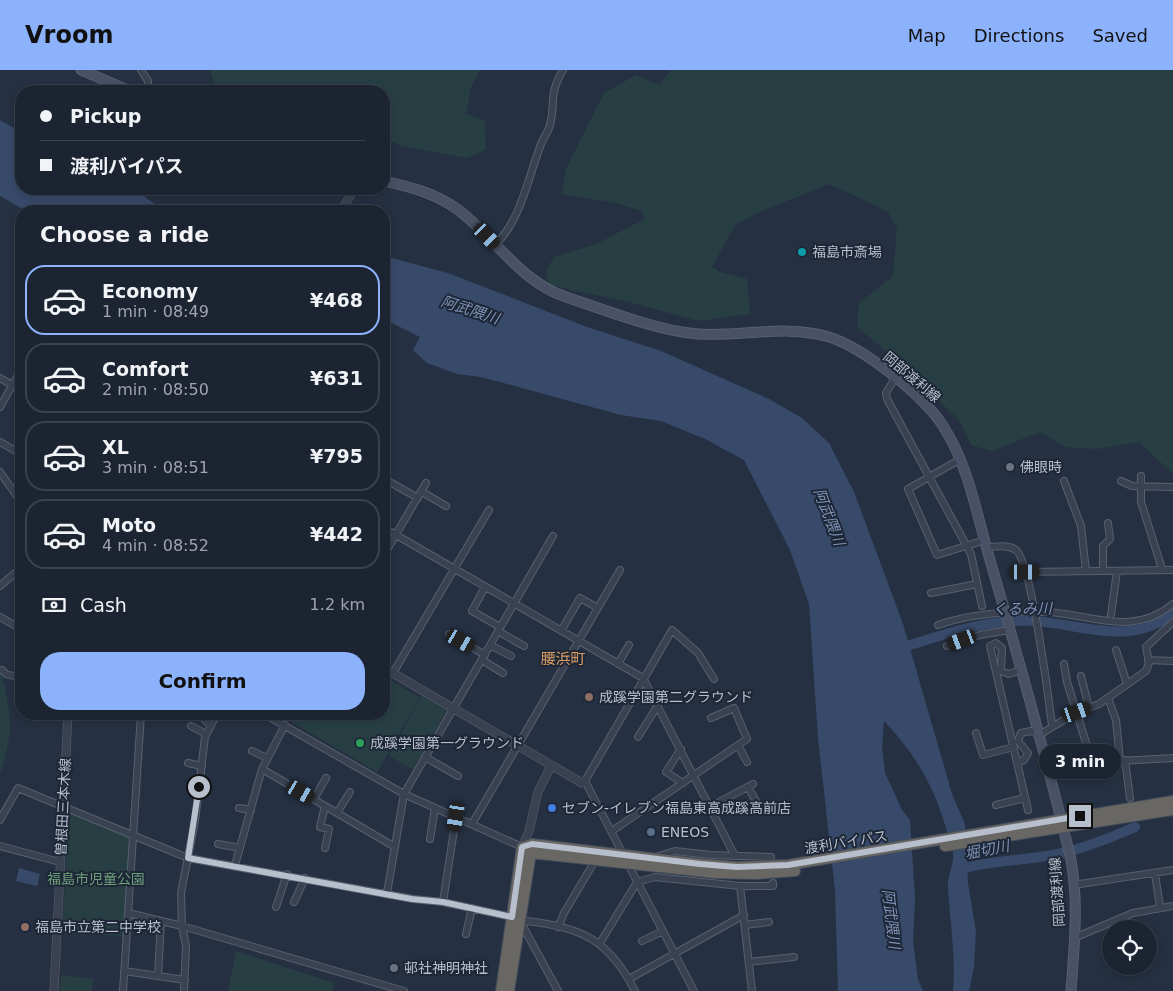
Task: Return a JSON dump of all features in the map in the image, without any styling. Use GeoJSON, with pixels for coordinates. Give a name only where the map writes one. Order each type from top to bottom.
{"type":"FeatureCollection","features":[{"type":"Feature","properties":{"kind":"highway","name":"渡利バイパス"},"geometry":{"type":"LineString","coordinates":[[1062,824],[1173,801]]}},
{"type":"Feature","properties":{"kind":"highway","name":"渡利バイパス"},"geometry":{"type":"LineString","coordinates":[[522,847],[625,858],[734,874],[797,867],[1062,824],[1173,810]]}},
{"type":"Feature","properties":{"kind":"highway"},"geometry":{"type":"LineString","coordinates":[[501,991],[520,919],[522,847]]}},
{"type":"Feature","properties":{"kind":"highway","name":"渡利バイパス"},"geometry":{"type":"LineString","coordinates":[[532,848],[596,859],[652,858],[737,867],[797,867]]}},
{"type":"Feature","properties":{"kind":"highway"},"geometry":{"type":"LineString","coordinates":[[509,991],[532,848]]}},
{"type":"Feature","properties":{"kind":"main road"},"geometry":{"type":"LineString","coordinates":[[81,70],[116,85]]}},
{"type":"Feature","properties":{"kind":"main road","name":"岡部渡利線"},"geometry":{"type":"LineString","coordinates":[[390,183],[438,197],[461,212],[534,281],[563,296],[656,326],[684,332],[698,334],[780,330],[798,331],[831,338],[869,358],[926,403],[945,429],[969,485],[1039,735],[1071,860],[1074,938],[1071,991]]}},
{"type":"Feature","properties":{"kind":"street"},"geometry":{"type":"LineString","coordinates":[[141,70],[148,81],[148,85]]}},
{"type":"Feature","properties":{"kind":"street"},"geometry":{"type":"LineString","coordinates":[[495,244],[502,237],[513,218],[537,160],[539,147],[549,128],[553,87],[562,70]]}},
{"type":"Feature","properties":{"kind":"street"},"geometry":{"type":"LineString","coordinates":[[0,378],[12,385]]}},
{"type":"Feature","properties":{"kind":"street"},"geometry":{"type":"LineString","coordinates":[[895,378],[886,392],[887,399],[971,554],[982,606]]}},
{"type":"Feature","properties":{"kind":"street"},"geometry":{"type":"LineString","coordinates":[[0,407],[15,380]]}},
{"type":"Feature","properties":{"kind":"street"},"geometry":{"type":"LineString","coordinates":[[0,442],[15,451]]}},
{"type":"Feature","properties":{"kind":"street"},"geometry":{"type":"LineString","coordinates":[[959,460],[908,489],[937,555],[966,545],[986,544],[1006,546],[1018,551],[1038,626],[1052,725]]}},
{"type":"Feature","properties":{"kind":"street"},"geometry":{"type":"LineString","coordinates":[[0,472],[15,493]]}},
{"type":"Feature","properties":{"kind":"street"},"geometry":{"type":"LineString","coordinates":[[1141,476],[1141,502],[1162,569]]}},
{"type":"Feature","properties":{"kind":"street"},"geometry":{"type":"LineString","coordinates":[[1064,480],[1081,526],[1086,571]]}},
{"type":"Feature","properties":{"kind":"street"},"geometry":{"type":"LineString","coordinates":[[1121,481],[1126,485],[1172,487]]}},
{"type":"Feature","properties":{"kind":"street"},"geometry":{"type":"LineString","coordinates":[[390,482],[418,498]]}},
{"type":"Feature","properties":{"kind":"street"},"geometry":{"type":"LineString","coordinates":[[390,544],[426,483]]}},
{"type":"Feature","properties":{"kind":"street"},"geometry":{"type":"LineString","coordinates":[[422,492],[446,506]]}},
{"type":"Feature","properties":{"kind":"street"},"geometry":{"type":"LineString","coordinates":[[393,673],[489,510]]}},
{"type":"Feature","properties":{"kind":"street"},"geometry":{"type":"LineString","coordinates":[[1103,570],[1103,546],[1110,539],[1108,523]]}},
{"type":"Feature","properties":{"kind":"street"},"geometry":{"type":"LineString","coordinates":[[390,531],[643,678],[736,856]]}},
{"type":"Feature","properties":{"kind":"street"},"geometry":{"type":"LineString","coordinates":[[387,893],[404,794],[554,536]]}},
{"type":"Feature","properties":{"kind":"street"},"geometry":{"type":"LineString","coordinates":[[472,824],[620,570]]}},
{"type":"Feature","properties":{"kind":"street"},"geometry":{"type":"LineString","coordinates":[[1025,572],[1173,570]]}},
{"type":"Feature","properties":{"kind":"street"},"geometry":{"type":"LineString","coordinates":[[1111,615],[1118,571]]}},
{"type":"Feature","properties":{"kind":"street"},"geometry":{"type":"LineString","coordinates":[[0,586],[15,573]]}},
{"type":"Feature","properties":{"kind":"street"},"geometry":{"type":"LineString","coordinates":[[931,593],[977,584]]}},
{"type":"Feature","properties":{"kind":"street"},"geometry":{"type":"LineString","coordinates":[[484,586],[472,611],[524,646]]}},
{"type":"Feature","properties":{"kind":"street"},"geometry":{"type":"LineString","coordinates":[[561,631],[580,598],[598,608]]}},
{"type":"Feature","properties":{"kind":"street"},"geometry":{"type":"LineString","coordinates":[[938,625],[1005,612],[1073,614],[1108,622],[1129,623],[1149,619],[1173,604]]}},
{"type":"Feature","properties":{"kind":"street"},"geometry":{"type":"LineString","coordinates":[[0,617],[15,626]]}},
{"type":"Feature","properties":{"kind":"street"},"geometry":{"type":"LineString","coordinates":[[1017,763],[1024,760],[1028,753],[1018,741],[1021,733],[1031,731],[1039,735],[1052,725],[1108,698],[1146,671],[1148,660],[1146,647],[1173,622]]}},
{"type":"Feature","properties":{"kind":"street"},"geometry":{"type":"LineString","coordinates":[[947,646],[1009,628]]}},
{"type":"Feature","properties":{"kind":"street"},"geometry":{"type":"LineString","coordinates":[[585,781],[672,630],[698,653],[714,679]]}},
{"type":"Feature","properties":{"kind":"street"},"geometry":{"type":"LineString","coordinates":[[449,634],[503,673]]}},
{"type":"Feature","properties":{"kind":"street"},"geometry":{"type":"LineString","coordinates":[[1020,670],[1009,674],[1001,671],[1002,648],[996,643],[990,646],[1028,810]]}},
{"type":"Feature","properties":{"kind":"street"},"geometry":{"type":"LineString","coordinates":[[490,645],[511,656]]}},
{"type":"Feature","properties":{"kind":"street"},"geometry":{"type":"LineString","coordinates":[[618,664],[629,645]]}},
{"type":"Feature","properties":{"kind":"street"},"geometry":{"type":"LineString","coordinates":[[1116,650],[1127,684]]}},
{"type":"Feature","properties":{"kind":"street"},"geometry":{"type":"LineString","coordinates":[[1148,660],[1173,661]]}},
{"type":"Feature","properties":{"kind":"street"},"geometry":{"type":"LineString","coordinates":[[1064,664],[1067,682],[1092,762]]}},
{"type":"Feature","properties":{"kind":"street"},"geometry":{"type":"LineString","coordinates":[[2,670],[6,674],[15,676]]}},
{"type":"Feature","properties":{"kind":"street"},"geometry":{"type":"LineString","coordinates":[[390,671],[551,766],[582,783],[585,781]]}},
{"type":"Feature","properties":{"kind":"street"},"geometry":{"type":"LineString","coordinates":[[1081,676],[1089,708]]}},
{"type":"Feature","properties":{"kind":"street"},"geometry":{"type":"LineString","coordinates":[[1108,698],[1116,720],[1130,798]]}},
{"type":"Feature","properties":{"kind":"street"},"geometry":{"type":"LineString","coordinates":[[638,737],[658,705]]}},
{"type":"Feature","properties":{"kind":"street"},"geometry":{"type":"LineString","coordinates":[[612,831],[747,739],[734,708],[710,718]]}},
{"type":"Feature","properties":{"kind":"street","name":"曽根田三本木線"},"geometry":{"type":"LineString","coordinates":[[54,991],[68,720]]}},
{"type":"Feature","properties":{"kind":"street"},"geometry":{"type":"LineString","coordinates":[[123,991],[141,720]]}},
{"type":"Feature","properties":{"kind":"street"},"geometry":{"type":"LineString","coordinates":[[205,720],[210,725]]}},
{"type":"Feature","properties":{"kind":"street"},"geometry":{"type":"LineString","coordinates":[[184,991],[186,946],[182,926],[181,893],[206,734],[213,720]]}},
{"type":"Feature","properties":{"kind":"street"},"geometry":{"type":"LineString","coordinates":[[276,720],[404,794],[522,847],[529,831],[538,792],[551,766]]}},
{"type":"Feature","properties":{"kind":"street"},"geometry":{"type":"LineString","coordinates":[[236,865],[262,769],[285,725]]}},
{"type":"Feature","properties":{"kind":"street"},"geometry":{"type":"LineString","coordinates":[[190,726],[206,734]]}},
{"type":"Feature","properties":{"kind":"street"},"geometry":{"type":"LineString","coordinates":[[976,733],[983,755],[1014,747]]}},
{"type":"Feature","properties":{"kind":"street"},"geometry":{"type":"LineString","coordinates":[[738,745],[747,762]]}},
{"type":"Feature","properties":{"kind":"street"},"geometry":{"type":"LineString","coordinates":[[681,750],[666,772],[683,783]]}},
{"type":"Feature","properties":{"kind":"street"},"geometry":{"type":"LineString","coordinates":[[252,751],[267,758]]}},
{"type":"Feature","properties":{"kind":"street"},"geometry":{"type":"LineString","coordinates":[[425,757],[458,776]]}},
{"type":"Feature","properties":{"kind":"street"},"geometry":{"type":"LineString","coordinates":[[1047,765],[1173,758]]}},
{"type":"Feature","properties":{"kind":"street"},"geometry":{"type":"LineString","coordinates":[[188,763],[202,766]]}},
{"type":"Feature","properties":{"kind":"street"},"geometry":{"type":"LineString","coordinates":[[262,769],[395,846]]}},
{"type":"Feature","properties":{"kind":"street"},"geometry":{"type":"LineString","coordinates":[[314,799],[326,778]]}},
{"type":"Feature","properties":{"kind":"street"},"geometry":{"type":"LineString","coordinates":[[585,781],[694,991]]}},
{"type":"Feature","properties":{"kind":"street"},"geometry":{"type":"LineString","coordinates":[[710,808],[751,785],[757,802]]}},
{"type":"Feature","properties":{"kind":"street"},"geometry":{"type":"LineString","coordinates":[[0,820],[18,788],[188,858],[443,902],[586,934],[600,943],[620,962],[635,991]]}},
{"type":"Feature","properties":{"kind":"street"},"geometry":{"type":"LineString","coordinates":[[337,813],[350,792]]}},
{"type":"Feature","properties":{"kind":"street"},"geometry":{"type":"LineString","coordinates":[[996,804],[1025,798]]}},
{"type":"Feature","properties":{"kind":"street"},"geometry":{"type":"LineString","coordinates":[[325,806],[320,827],[329,829],[325,848]]}},
{"type":"Feature","properties":{"kind":"street"},"geometry":{"type":"LineString","coordinates":[[239,808],[250,810]]}},
{"type":"Feature","properties":{"kind":"street"},"geometry":{"type":"LineString","coordinates":[[430,839],[435,808]]}},
{"type":"Feature","properties":{"kind":"street"},"geometry":{"type":"LineString","coordinates":[[443,902],[456,817]]}},
{"type":"Feature","properties":{"kind":"street"},"geometry":{"type":"LineString","coordinates":[[529,831],[532,848]]}},
{"type":"Feature","properties":{"kind":"street"},"geometry":{"type":"LineString","coordinates":[[218,844],[240,848]]}},
{"type":"Feature","properties":{"kind":"street"},"geometry":{"type":"LineString","coordinates":[[0,846],[60,862]]}},
{"type":"Feature","properties":{"kind":"street"},"geometry":{"type":"LineString","coordinates":[[652,858],[675,851],[771,857]]}},
{"type":"Feature","properties":{"kind":"street"},"geometry":{"type":"LineString","coordinates":[[558,927],[564,913],[596,859]]}},
{"type":"Feature","properties":{"kind":"street"},"geometry":{"type":"LineString","coordinates":[[1073,886],[1173,870]]}},
{"type":"Feature","properties":{"kind":"street"},"geometry":{"type":"LineString","coordinates":[[276,907],[287,874]]}},
{"type":"Feature","properties":{"kind":"street"},"geometry":{"type":"LineString","coordinates":[[1155,874],[1160,907]]}},
{"type":"Feature","properties":{"kind":"street"},"geometry":{"type":"LineString","coordinates":[[600,943],[637,882],[654,877],[740,886],[773,886],[773,883]]}},
{"type":"Feature","properties":{"kind":"street"},"geometry":{"type":"LineString","coordinates":[[294,902],[304,878]]}},
{"type":"Feature","properties":{"kind":"street"},"geometry":{"type":"LineString","coordinates":[[740,886],[751,991]]}},
{"type":"Feature","properties":{"kind":"street"},"geometry":{"type":"LineString","coordinates":[[1074,938],[1133,913],[1173,906]]}},
{"type":"Feature","properties":{"kind":"street"},"geometry":{"type":"LineString","coordinates":[[466,934],[472,908]]}},
{"type":"Feature","properties":{"kind":"street"},"geometry":{"type":"LineString","coordinates":[[128,913],[182,926],[404,991]]}},
{"type":"Feature","properties":{"kind":"street"},"geometry":{"type":"LineString","coordinates":[[629,979],[744,915]]}},
{"type":"Feature","properties":{"kind":"street"},"geometry":{"type":"LineString","coordinates":[[520,919],[558,991]]}},
{"type":"Feature","properties":{"kind":"street"},"geometry":{"type":"LineString","coordinates":[[158,976],[161,921]]}},
{"type":"Feature","properties":{"kind":"street"},"geometry":{"type":"LineString","coordinates":[[745,925],[769,922]]}},
{"type":"Feature","properties":{"kind":"street"},"geometry":{"type":"LineString","coordinates":[[642,941],[663,931]]}},
{"type":"Feature","properties":{"kind":"street"},"geometry":{"type":"LineString","coordinates":[[749,962],[794,957]]}},
{"type":"Feature","properties":{"kind":"street"},"geometry":{"type":"LineString","coordinates":[[124,971],[185,980]]}},
{"type":"Feature","properties":{"kind":"green space"},"geometry":{"type":"Polygon","coordinates":[[[210,70],[480,70],[471,87],[466,114],[485,120],[486,150],[467,158],[402,146],[390,141],[390,85],[214,85],[210,70]]]}},
{"type":"Feature","properties":{"kind":"green space"},"geometry":{"type":"Polygon","coordinates":[[[671,70],[1173,70],[1173,474],[1139,442],[1098,449],[1065,447],[1040,432],[992,451],[971,445],[959,420],[885,350],[857,327],[859,303],[893,276],[897,228],[887,211],[829,184],[762,211],[735,225],[712,267],[720,272],[747,279],[750,314],[698,321],[637,304],[549,285],[546,271],[554,257],[596,244],[645,219],[641,211],[616,203],[562,194],[566,169],[604,93],[636,75],[659,85],[671,70]]]}},
{"type":"Feature","properties":{"kind":"green space"},"geometry":{"type":"Polygon","coordinates":[[[0,671],[7,698],[10,722],[8,747],[0,774],[0,671]]]}},
{"type":"Feature","properties":{"kind":"green space","name":"成蹊学園第一グラウンド"},"geometry":{"type":"Polygon","coordinates":[[[390,680],[420,698],[377,772],[288,720],[390,720],[390,680]]]}},
{"type":"Feature","properties":{"kind":"green space"},"geometry":{"type":"Polygon","coordinates":[[[422,695],[447,709],[413,770],[389,756],[422,695]]]}},
{"type":"Feature","properties":{"kind":"green space","name":"福島市児童公園"},"geometry":{"type":"Polygon","coordinates":[[[69,813],[130,837],[124,936],[62,933],[69,813]]]}},
{"type":"Feature","properties":{"kind":"green space"},"geometry":{"type":"Polygon","coordinates":[[[236,951],[334,983],[332,991],[228,991],[236,951]]]}},
{"type":"Feature","properties":{"kind":"green space"},"geometry":{"type":"Polygon","coordinates":[[[61,975],[93,979],[92,991],[60,991],[61,975]]]}},
{"type":"Feature","properties":{"kind":"water"},"geometry":{"type":"Polygon","coordinates":[[[0,120],[15,129],[15,195],[144,195],[156,205],[16,205],[0,196],[0,120]]]}},
{"type":"Feature","properties":{"kind":"water","name":"阿武隈川"},"geometry":{"type":"Polygon","coordinates":[[[390,258],[448,273],[587,327],[661,351],[769,399],[802,418],[829,443],[854,492],[903,624],[952,794],[965,824],[968,883],[976,932],[974,967],[969,991],[953,991],[953,952],[948,884],[953,854],[946,828],[922,770],[905,745],[884,721],[882,747],[885,773],[902,810],[910,820],[915,898],[913,941],[918,979],[923,991],[838,991],[835,890],[818,738],[809,604],[790,550],[744,460],[705,439],[661,421],[621,415],[481,377],[457,374],[427,363],[413,350],[420,337],[390,322],[390,258]]]}},
{"type":"Feature","properties":{"kind":"water"},"geometry":{"type":"Polygon","coordinates":[[[19,868],[40,874],[37,886],[16,881],[19,868]]]}},
{"type":"Feature","properties":{"kind":"waterway","name":"くるみ川"},"geometry":{"type":"LineString","coordinates":[[897,651],[907,646],[947,634],[1001,622],[1036,621],[1116,632],[1136,630],[1155,624],[1173,613]]}},
{"type":"Feature","properties":{"kind":"waterway","name":"堀切川"},"geometry":{"type":"LineString","coordinates":[[960,875],[961,869],[972,866],[1063,853],[1105,840],[1135,827]]}},
{"type":"Feature","properties":{"kind":"place","name":"福島市斎場"},"geometry":{"type":"Point","coordinates":[802,252]}},
{"type":"Feature","properties":{"kind":"place","name":"佛眼時"},"geometry":{"type":"Point","coordinates":[1010,467]}},
{"type":"Feature","properties":{"kind":"place","name":"成蹊学園第二グラウンド"},"geometry":{"type":"Point","coordinates":[589,697]}},
{"type":"Feature","properties":{"kind":"place","name":"成蹊学園第一グラウンド"},"geometry":{"type":"Point","coordinates":[360,743]}},
{"type":"Feature","properties":{"kind":"place","name":"セブン-イレブン福島東高成蹊高前店"},"geometry":{"type":"Point","coordinates":[552,808]}},
{"type":"Feature","properties":{"kind":"place","name":"ENEOS"},"geometry":{"type":"Point","coordinates":[651,832]}},
{"type":"Feature","properties":{"kind":"place","name":"福島市立第二中学校"},"geometry":{"type":"Point","coordinates":[25,927]}},
{"type":"Feature","properties":{"kind":"place","name":"邨社神明神社"},"geometry":{"type":"Point","coordinates":[394,968]}},
{"type":"Feature","properties":{"kind":"district","name":"腰浜町"},"geometry":{"type":"Point","coordinates":[563,659]}},
{"type":"Feature","properties":{"kind":"route"},"geometry":{"type":"LineString","coordinates":[[199,787],[188,858],[251,868],[412,899],[443,902],[512,917],[522,847],[532,844],[700,864],[737,867],[788,865],[1080,816]]}}]}
